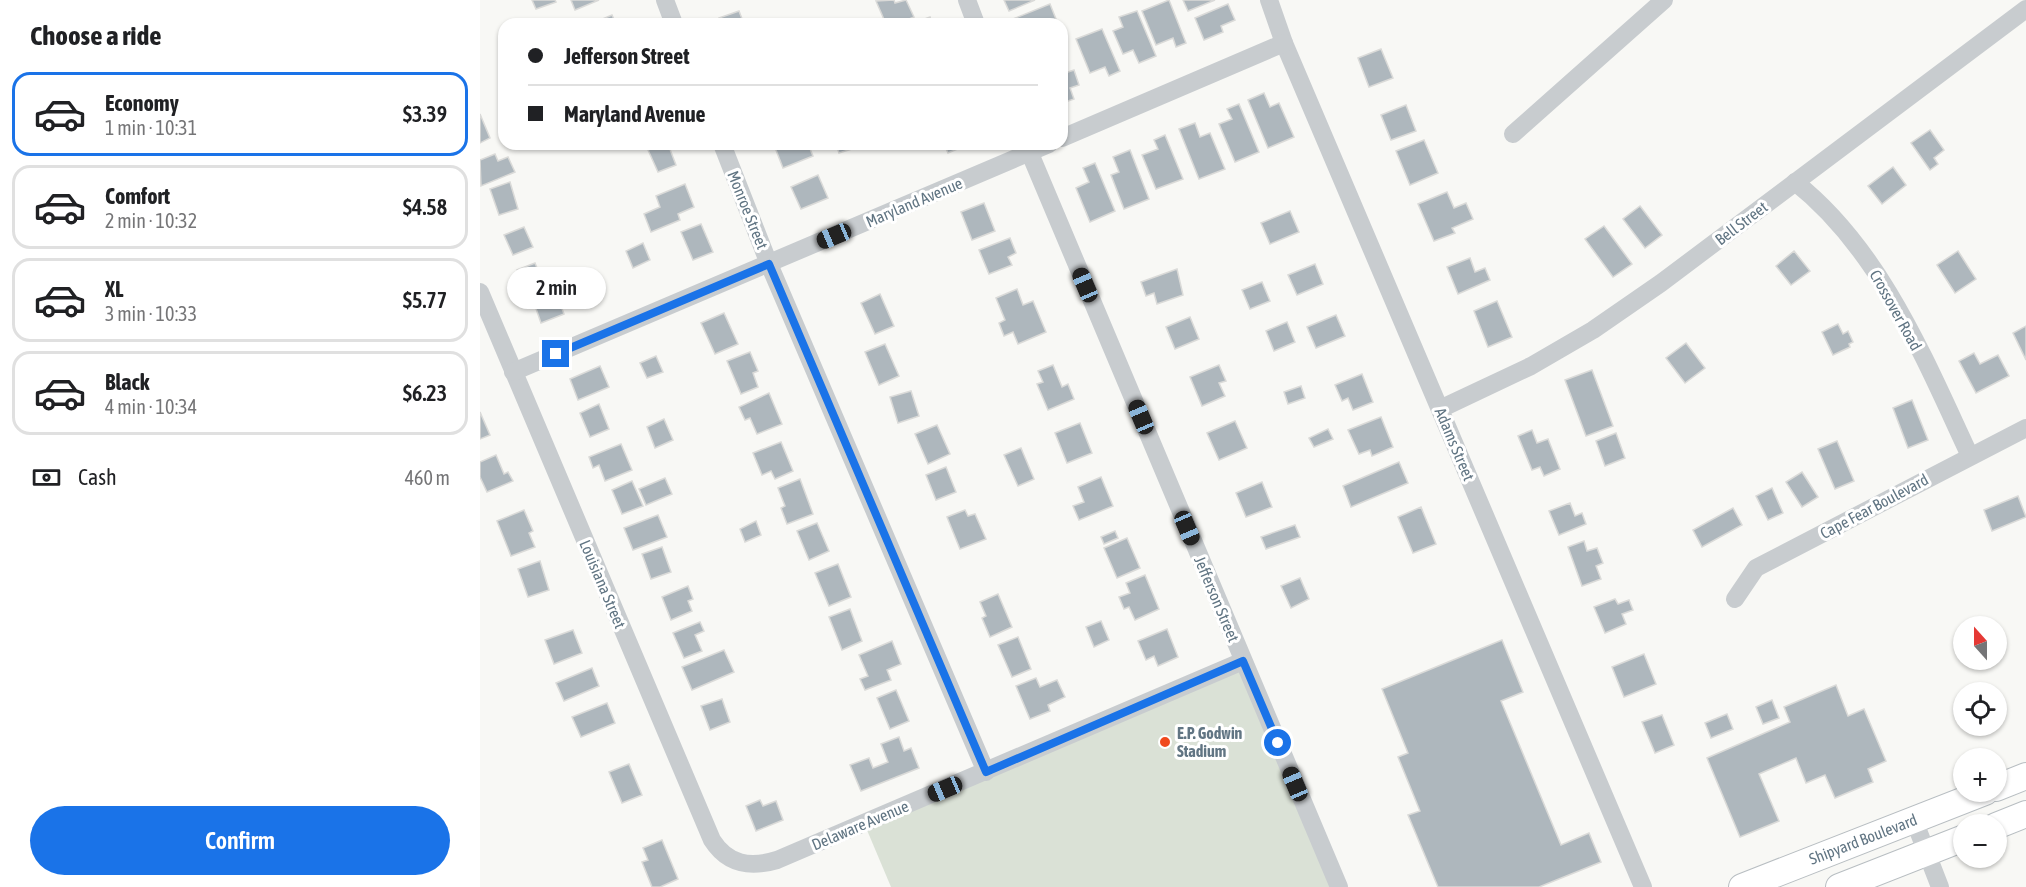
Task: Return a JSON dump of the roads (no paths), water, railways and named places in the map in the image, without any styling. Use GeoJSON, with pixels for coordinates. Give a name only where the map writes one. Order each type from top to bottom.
{"type":"FeatureCollection","features":[{"type":"Feature","properties":{"kind":"main road"},"geometry":{"type":"LineString","coordinates":[[2007,784],[2026,776]]}},
{"type":"Feature","properties":{"kind":"main road","name":"Shipyard Boulevard"},"geometry":{"type":"LineString","coordinates":[[1742,887],[1960,802]]}},
{"type":"Feature","properties":{"kind":"main road"},"geometry":{"type":"LineString","coordinates":[[2007,822],[2026,814]]}},
{"type":"Feature","properties":{"kind":"main road"},"geometry":{"type":"LineString","coordinates":[[1839,887],[1953,842]]}},
{"type":"Feature","properties":{"kind":"street"},"geometry":{"type":"LineString","coordinates":[[665,0],[672,18]]}},
{"type":"Feature","properties":{"kind":"street"},"geometry":{"type":"LineString","coordinates":[[966,0],[974,18]]}},
{"type":"Feature","properties":{"kind":"street","name":"Adams Street"},"geometry":{"type":"LineString","coordinates":[[1269,0],[1284,44],[1643,887]]}},
{"type":"Feature","properties":{"kind":"street"},"geometry":{"type":"LineString","coordinates":[[1513,134],[1664,0]]}},
{"type":"Feature","properties":{"kind":"street","name":"Bell Street"},"geometry":{"type":"LineString","coordinates":[[1440,409],[1531,366],[1593,330],[1796,182],[2026,9]]}},
{"type":"Feature","properties":{"kind":"street"},"geometry":{"type":"LineString","coordinates":[[1068,135],[1284,44]]}},
{"type":"Feature","properties":{"kind":"street","name":"Monroe Street"},"geometry":{"type":"LineString","coordinates":[[724,150],[769,264],[986,772]]}},
{"type":"Feature","properties":{"kind":"street","name":"Maryland Avenue"},"geometry":{"type":"LineString","coordinates":[[513,372],[769,264],[1024,150]]}},
{"type":"Feature","properties":{"kind":"street","name":"Jefferson Street"},"geometry":{"type":"LineString","coordinates":[[1029,150],[1339,887]]}},
{"type":"Feature","properties":{"kind":"street","name":"Crossover Road"},"geometry":{"type":"LineString","coordinates":[[1796,182],[1837,220],[1866,258],[1911,334],[1970,456]]}},
{"type":"Feature","properties":{"kind":"street","name":"Louisiana Street"},"geometry":{"type":"LineString","coordinates":[[480,292],[712,840],[723,854],[740,864]]}},
{"type":"Feature","properties":{"kind":"street","name":"Cape Fear Boulevard"},"geometry":{"type":"LineString","coordinates":[[1735,599],[1756,568],[2026,428]]}},
{"type":"Feature","properties":{"kind":"street","name":"Delaware Avenue"},"geometry":{"type":"LineString","coordinates":[[740,864],[761,865],[777,860],[1243,661]]}},
{"type":"Feature","properties":{"kind":"street"},"geometry":{"type":"LineString","coordinates":[[1914,820],[1940,887]]}},
{"type":"Feature","properties":{"kind":"place","name":"E.P. Godwin Stadium"},"geometry":{"type":"Point","coordinates":[1165,742]}}]}
